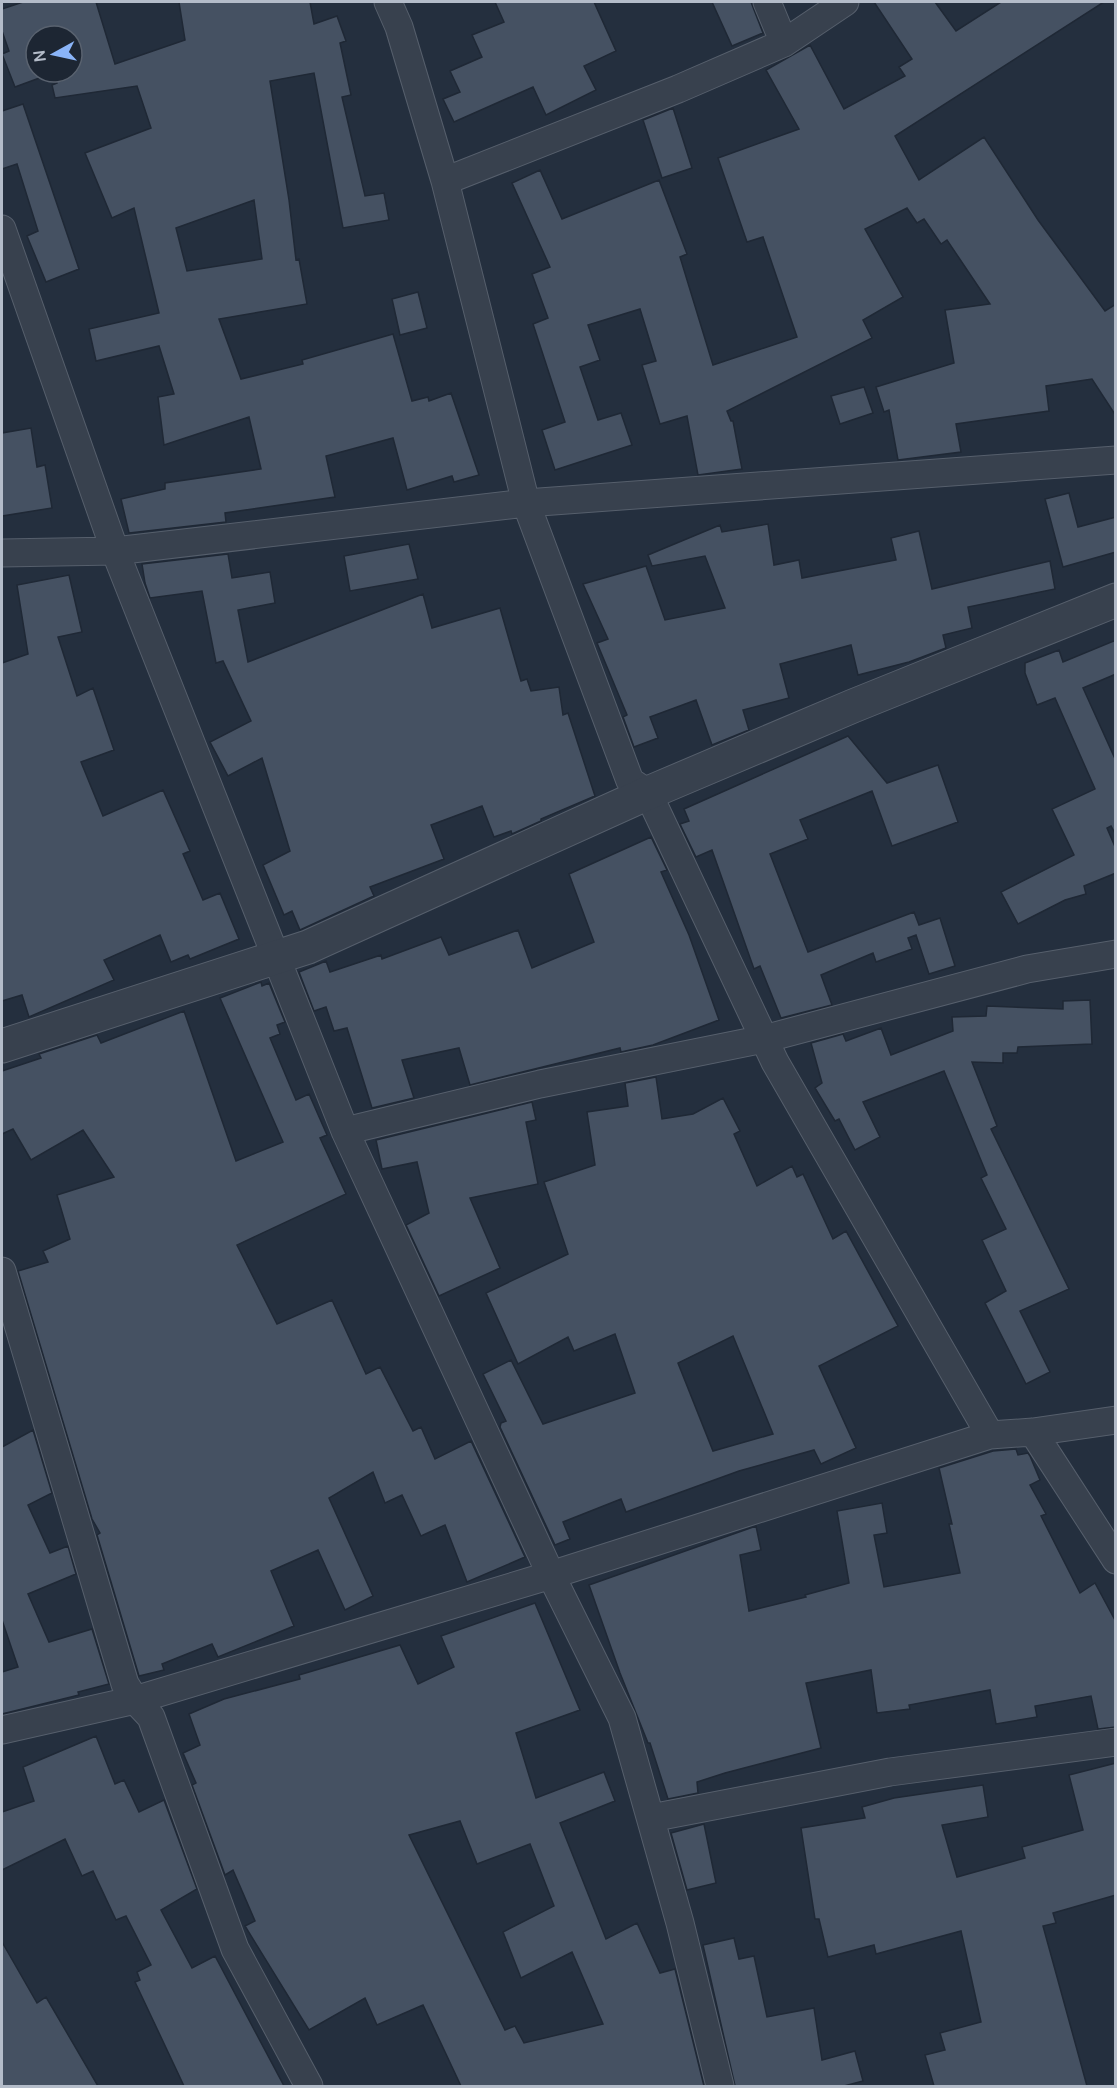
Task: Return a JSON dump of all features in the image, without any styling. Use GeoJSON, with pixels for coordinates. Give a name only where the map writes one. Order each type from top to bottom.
{"type":"FeatureCollection","features":[{"type":"Feature","properties":{"kind":"street"},"geometry":{"type":"LineString","coordinates":[[388,2],[399,27],[445,181],[526,503],[630,781],[648,793],[764,1039],[990,1435]]}},
{"type":"Feature","properties":{"kind":"street"},"geometry":{"type":"LineString","coordinates":[[767,2],[784,43]]}},
{"type":"Feature","properties":{"kind":"street"},"geometry":{"type":"LineString","coordinates":[[445,181],[678,89],[784,43],[845,2]]}},
{"type":"Feature","properties":{"kind":"street"},"geometry":{"type":"LineString","coordinates":[[2,229],[115,551],[345,1131],[551,1575],[622,1718],[680,1923],[720,2086]]}},
{"type":"Feature","properties":{"kind":"street"},"geometry":{"type":"LineString","coordinates":[[2,553],[115,551],[526,503],[1116,460]]}},
{"type":"Feature","properties":{"kind":"street"},"geometry":{"type":"LineString","coordinates":[[2,1046],[274,956],[308,947],[648,793],[853,706],[1116,600]]}},
{"type":"Feature","properties":{"kind":"street"},"geometry":{"type":"LineString","coordinates":[[345,1131],[540,1084],[764,1039],[1027,969],[1116,954]]}},
{"type":"Feature","properties":{"kind":"street"},"geometry":{"type":"LineString","coordinates":[[2,1271],[125,1684],[135,1700],[151,1717],[235,1949],[309,2086]]}},
{"type":"Feature","properties":{"kind":"street"},"geometry":{"type":"LineString","coordinates":[[2,1730],[135,1700],[551,1575],[990,1435],[1033,1432],[1116,1420]]}},
{"type":"Feature","properties":{"kind":"street"},"geometry":{"type":"LineString","coordinates":[[1033,1432],[1116,1560]]}},
{"type":"Feature","properties":{"kind":"street"},"geometry":{"type":"LineString","coordinates":[[651,1818],[890,1772],[1116,1742]]}},
{"type":"Feature","properties":{"kind":"building"},"geometry":{"type":"Polygon","coordinates":[[[23,2],[96,2],[115,64],[185,40],[179,2],[310,2],[314,24],[337,16],[346,41],[340,43],[351,95],[342,97],[365,196],[384,193],[389,220],[343,228],[314,73],[270,81],[296,260],[299,259],[307,304],[219,319],[241,379],[303,364],[302,360],[393,334],[412,401],[428,397],[429,401],[451,393],[479,475],[454,482],[452,476],[407,490],[393,438],[326,456],[335,497],[225,513],[226,522],[129,533],[121,499],[165,489],[165,483],[261,469],[249,417],[164,445],[158,397],[174,394],[159,346],[96,361],[89,329],[159,313],[134,208],[112,218],[85,153],[151,128],[137,86],[55,98],[52,85],[84,84],[84,24],[24,24],[24,84],[15,87],[2,54],[9,51],[2,31],[2,9],[23,2]],[[254,200],[176,228],[187,271],[262,259],[254,200]]]}},
{"type":"Feature","properties":{"kind":"building"},"geometry":{"type":"Polygon","coordinates":[[[495,2],[594,2],[616,51],[584,66],[596,90],[546,115],[533,87],[454,122],[443,99],[460,92],[450,71],[482,57],[472,35],[504,22],[495,2]]]}},
{"type":"Feature","properties":{"kind":"building"},"geometry":{"type":"Polygon","coordinates":[[[712,2],[751,2],[763,33],[732,46],[712,2]]]}},
{"type":"Feature","properties":{"kind":"building"},"geometry":{"type":"Polygon","coordinates":[[[874,2],[935,2],[956,31],[1001,2],[1104,2],[895,136],[919,180],[984,137],[1038,220],[1105,311],[1116,304],[1116,416],[1092,379],[1046,386],[1049,411],[956,424],[961,452],[898,460],[889,410],[884,412],[876,387],[954,363],[945,310],[990,304],[947,240],[941,244],[924,219],[917,223],[907,208],[865,229],[903,297],[863,320],[872,338],[727,411],[733,421],[742,469],[698,475],[687,416],[660,424],[642,365],[656,361],[640,309],[588,325],[600,360],[580,367],[598,420],[621,413],[632,445],[555,470],[542,430],[565,422],[533,324],[548,318],[532,274],[550,267],[512,183],[540,170],[562,219],[659,180],[687,254],[680,257],[713,365],[797,337],[763,237],[747,242],[718,158],[799,129],[766,70],[810,45],[844,109],[905,76],[899,67],[912,59],[874,2]]]}},
{"type":"Feature","properties":{"kind":"building"},"geometry":{"type":"Polygon","coordinates":[[[23,104],[79,269],[46,282],[27,236],[38,231],[17,164],[2,169],[2,111],[23,104]]]}},
{"type":"Feature","properties":{"kind":"building"},"geometry":{"type":"Polygon","coordinates":[[[673,108],[692,168],[662,178],[643,120],[673,108]]]}},
{"type":"Feature","properties":{"kind":"building"},"geometry":{"type":"Polygon","coordinates":[[[418,292],[427,328],[400,335],[392,299],[418,292]]]}},
{"type":"Feature","properties":{"kind":"building"},"geometry":{"type":"Polygon","coordinates":[[[864,387],[873,413],[840,424],[831,396],[864,387]]]}},
{"type":"Feature","properties":{"kind":"building"},"geometry":{"type":"Polygon","coordinates":[[[31,428],[37,467],[45,465],[52,508],[2,516],[2,433],[31,428]]]}},
{"type":"Feature","properties":{"kind":"building"},"geometry":{"type":"Polygon","coordinates":[[[1069,493],[1078,527],[1116,517],[1116,552],[1063,567],[1045,499],[1069,493]]]}},
{"type":"Feature","properties":{"kind":"building"},"geometry":{"type":"Polygon","coordinates":[[[768,524],[774,565],[799,560],[802,578],[896,560],[891,538],[919,531],[932,589],[1050,561],[1055,589],[968,607],[972,628],[943,635],[946,648],[909,662],[858,675],[851,645],[780,664],[789,698],[743,710],[749,730],[712,745],[696,700],[650,717],[658,738],[634,747],[623,717],[627,715],[597,643],[608,639],[583,584],[646,566],[665,620],[725,608],[705,556],[652,566],[648,555],[720,525],[722,532],[768,524]]]}},
{"type":"Feature","properties":{"kind":"building"},"geometry":{"type":"Polygon","coordinates":[[[409,544],[418,579],[350,591],[344,556],[409,544]]]}},
{"type":"Feature","properties":{"kind":"building"},"geometry":{"type":"Polygon","coordinates":[[[228,554],[232,578],[270,572],[275,603],[238,610],[248,662],[423,594],[432,628],[500,608],[521,681],[527,679],[531,691],[559,687],[563,715],[568,713],[595,796],[512,834],[511,831],[494,837],[482,806],[431,825],[444,859],[370,887],[374,896],[300,930],[292,911],[284,915],[263,865],[290,851],[262,758],[228,776],[210,742],[251,721],[223,661],[216,663],[202,591],[150,598],[145,583],[142,564],[228,554]]]}},
{"type":"Feature","properties":{"kind":"building"},"geometry":{"type":"Polygon","coordinates":[[[69,575],[82,632],[58,637],[77,696],[93,688],[114,750],[81,762],[103,816],[163,790],[190,851],[183,854],[203,900],[220,893],[239,939],[190,959],[188,955],[171,962],[160,935],[104,960],[114,980],[29,1017],[22,995],[2,1001],[2,663],[28,654],[17,585],[69,575]]]}},
{"type":"Feature","properties":{"kind":"building"},"geometry":{"type":"Polygon","coordinates":[[[1116,640],[1116,674],[1083,688],[1116,761],[1116,835],[1111,826],[1107,828],[1116,849],[1116,873],[1084,886],[1086,894],[1065,900],[1018,924],[1001,892],[1074,855],[1052,809],[1095,789],[1055,698],[1037,705],[1025,673],[1025,663],[1059,650],[1063,662],[1116,640]]]}},
{"type":"Feature","properties":{"kind":"building"},"geometry":{"type":"Polygon","coordinates":[[[848,736],[887,783],[938,765],[958,822],[892,846],[872,791],[800,820],[808,839],[770,854],[808,952],[914,912],[919,925],[940,918],[955,966],[929,974],[916,935],[908,938],[912,949],[876,962],[873,953],[821,975],[832,1005],[781,1018],[760,966],[754,969],[712,850],[696,857],[680,824],[689,821],[684,809],[848,736]]]}},
{"type":"Feature","properties":{"kind":"building"},"geometry":{"type":"Polygon","coordinates":[[[651,837],[667,870],[661,872],[689,935],[719,1020],[653,1045],[621,1052],[620,1048],[470,1085],[459,1048],[402,1060],[414,1098],[372,1108],[347,1028],[334,1031],[326,1007],[314,1011],[299,972],[326,961],[330,972],[381,955],[382,959],[441,937],[449,955],[518,930],[532,968],[594,942],[569,874],[651,837]]]}},
{"type":"Feature","properties":{"kind":"building"},"geometry":{"type":"Polygon","coordinates":[[[261,982],[262,986],[269,983],[285,1022],[277,1025],[280,1034],[270,1038],[296,1100],[309,1094],[327,1135],[320,1138],[346,1194],[237,1245],[277,1324],[332,1300],[366,1374],[380,1367],[413,1431],[421,1427],[435,1459],[471,1441],[525,1557],[467,1582],[445,1525],[421,1536],[402,1495],[385,1503],[373,1472],[329,1498],[373,1596],[345,1610],[318,1550],[271,1571],[294,1626],[218,1657],[212,1644],[162,1664],[164,1670],[139,1676],[97,1535],[100,1533],[92,1519],[18,1271],[48,1262],[43,1251],[70,1239],[57,1195],[114,1177],[83,1130],[31,1160],[13,1129],[2,1134],[2,1071],[41,1058],[39,1054],[97,1035],[101,1043],[184,1011],[236,1161],[283,1142],[220,998],[261,982]]]}},
{"type":"Feature","properties":{"kind":"building"},"geometry":{"type":"Polygon","coordinates":[[[1090,1000],[1092,1044],[1018,1047],[1017,1053],[1003,1053],[1003,1063],[972,1062],[997,1126],[991,1129],[1069,1289],[1020,1311],[1050,1372],[1026,1384],[985,1303],[1006,1291],[982,1240],[1006,1229],[981,1178],[987,1175],[944,1071],[863,1102],[880,1137],[855,1150],[839,1119],[835,1121],[815,1088],[822,1083],[811,1043],[843,1034],[846,1041],[881,1028],[891,1055],[953,1031],[952,1017],[986,1016],[987,1006],[1063,1009],[1063,1001],[1090,1000]]]}},
{"type":"Feature","properties":{"kind":"building"},"geometry":{"type":"Polygon","coordinates":[[[656,1077],[662,1119],[693,1114],[723,1098],[740,1131],[734,1134],[757,1186],[792,1166],[797,1177],[803,1174],[833,1239],[846,1231],[898,1326],[819,1366],[856,1448],[821,1464],[814,1450],[739,1471],[626,1512],[621,1499],[563,1522],[570,1539],[555,1545],[500,1427],[501,1423],[506,1421],[483,1374],[511,1360],[543,1424],[635,1393],[615,1334],[574,1351],[568,1337],[518,1364],[486,1293],[568,1254],[544,1182],[595,1165],[587,1112],[628,1106],[625,1083],[656,1077]],[[733,1336],[678,1363],[713,1451],[773,1434],[733,1336]]]}},
{"type":"Feature","properties":{"kind":"building"},"geometry":{"type":"Polygon","coordinates":[[[532,1102],[536,1120],[526,1122],[538,1184],[470,1198],[500,1268],[439,1296],[406,1225],[429,1213],[417,1162],[382,1169],[376,1140],[532,1102]]]}},
{"type":"Feature","properties":{"kind":"building"},"geometry":{"type":"Polygon","coordinates":[[[33,1430],[52,1493],[28,1505],[50,1553],[68,1546],[76,1574],[28,1594],[49,1642],[92,1629],[109,1684],[78,1692],[79,1695],[2,1714],[2,1672],[18,1667],[2,1620],[2,1447],[33,1430]]]}},
{"type":"Feature","properties":{"kind":"building"},"geometry":{"type":"Polygon","coordinates":[[[1016,1449],[1018,1455],[1028,1453],[1030,1456],[1040,1480],[1030,1485],[1046,1514],[1041,1516],[1080,1593],[1095,1583],[1116,1622],[1116,1727],[1098,1729],[1091,1696],[1035,1706],[1037,1717],[996,1724],[990,1690],[909,1705],[910,1709],[877,1713],[871,1670],[806,1683],[821,1748],[697,1782],[698,1793],[668,1799],[650,1743],[648,1743],[620,1673],[589,1585],[756,1526],[761,1550],[740,1555],[749,1611],[806,1597],[805,1595],[849,1583],[837,1511],[882,1503],[887,1533],[874,1535],[884,1587],[960,1573],[939,1468],[993,1451],[1016,1449]]]}},
{"type":"Feature","properties":{"kind":"building"},"geometry":{"type":"Polygon","coordinates":[[[535,1603],[580,1710],[516,1733],[536,1798],[604,1772],[615,1801],[560,1823],[606,1939],[637,1923],[660,1973],[675,1969],[704,2086],[461,2086],[423,2005],[377,2025],[365,1998],[309,2030],[245,1926],[255,1921],[233,1870],[225,1875],[192,1785],[196,1783],[183,1753],[200,1745],[189,1714],[224,1699],[300,1679],[299,1675],[400,1645],[418,1684],[454,1667],[441,1636],[535,1603]],[[460,1821],[409,1835],[505,2030],[515,2026],[524,2043],[603,2024],[572,1952],[521,1978],[503,1932],[554,1906],[530,1844],[477,1864],[460,1821]]]}},
{"type":"Feature","properties":{"kind":"building"},"geometry":{"type":"Polygon","coordinates":[[[96,1736],[115,1784],[124,1780],[139,1812],[164,1800],[197,1889],[161,1910],[192,1968],[215,1956],[284,2086],[184,2086],[135,1982],[140,1980],[137,1972],[151,1965],[126,1916],[116,1920],[93,1871],[82,1876],[65,1839],[2,1870],[2,1812],[34,1801],[23,1767],[96,1736]]]}},
{"type":"Feature","properties":{"kind":"building"},"geometry":{"type":"Polygon","coordinates":[[[1116,1763],[1116,1895],[1053,1913],[1056,1923],[1043,1926],[1087,2086],[934,2086],[925,2055],[945,2050],[940,2033],[981,2022],[961,1931],[876,1954],[874,1945],[828,1957],[819,1919],[815,1919],[801,1828],[865,1818],[862,1807],[894,1798],[983,1785],[988,1817],[942,1825],[957,1877],[1025,1858],[1022,1847],[1083,1830],[1069,1775],[1116,1763]]]}},
{"type":"Feature","properties":{"kind":"building"},"geometry":{"type":"Polygon","coordinates":[[[704,1824],[716,1883],[687,1890],[671,1833],[704,1824]]]}},
{"type":"Feature","properties":{"kind":"building"},"geometry":{"type":"Polygon","coordinates":[[[734,1938],[739,1959],[754,1956],[767,2017],[814,2008],[822,2060],[855,2051],[863,2081],[844,2086],[735,2086],[703,1945],[734,1938]]]}},
{"type":"Feature","properties":{"kind":"building"},"geometry":{"type":"Polygon","coordinates":[[[2,1942],[37,2003],[46,1997],[98,2086],[2,2086],[2,1942]]]}}]}
